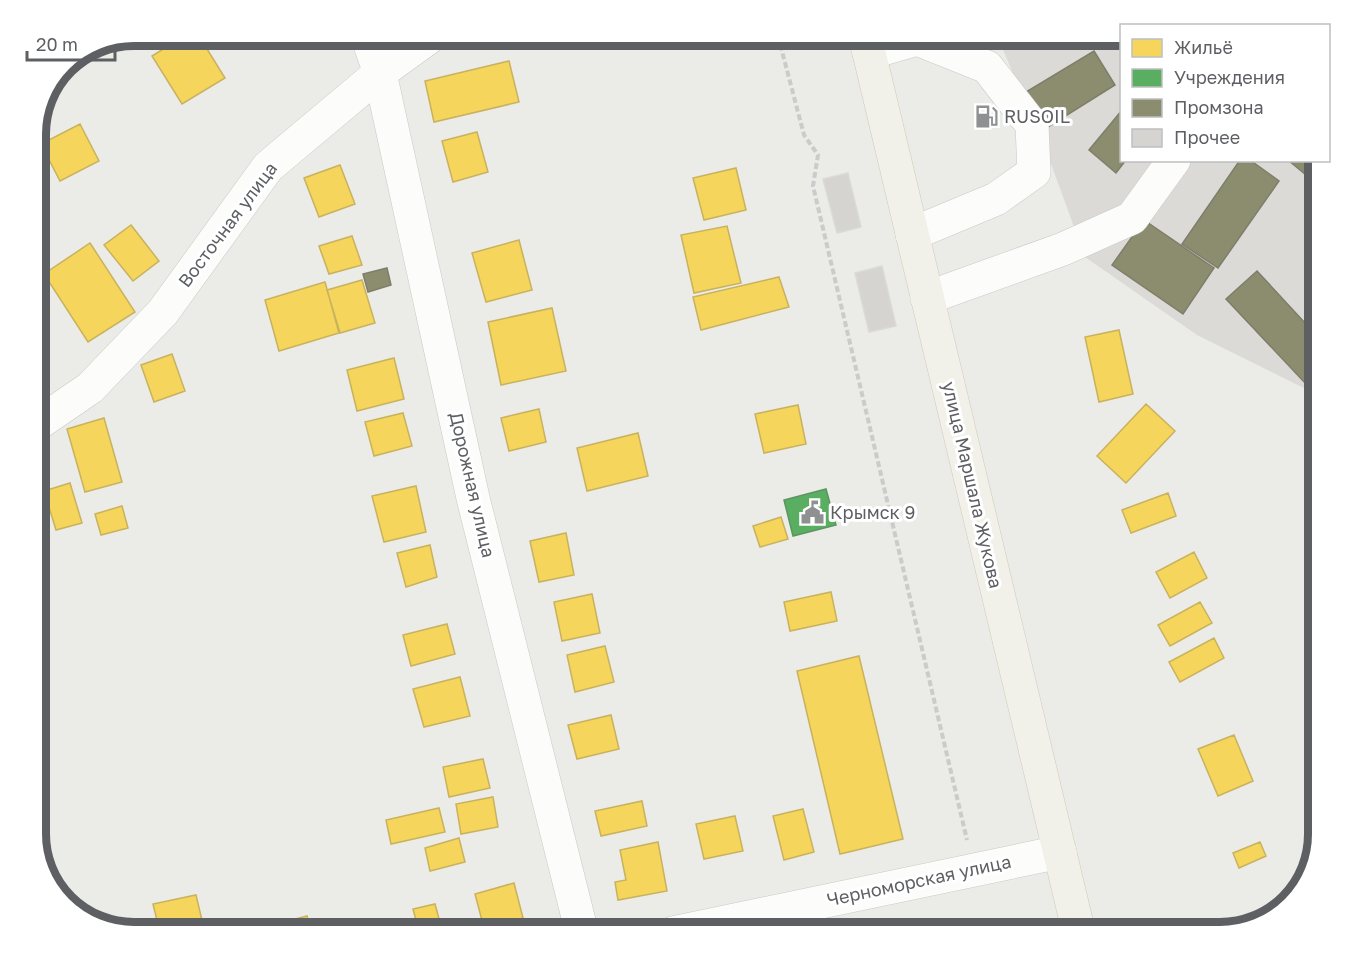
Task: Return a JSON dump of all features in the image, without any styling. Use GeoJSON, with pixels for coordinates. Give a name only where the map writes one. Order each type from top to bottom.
{"type":"FeatureCollection","features":[{"type":"Feature","properties":{"kind":"main road","name":"улица Маршала Жукова"},"geometry":{"type":"LineString","coordinates":[[867,46],[1076,922]]}},
{"type":"Feature","properties":{"kind":"street","name":"Дорожная улица"},"geometry":{"type":"LineString","coordinates":[[370,46],[380,74],[473,498],[579,922]]}},
{"type":"Feature","properties":{"kind":"street","name":"Восточная улица"},"geometry":{"type":"LineString","coordinates":[[47,417],[90,388],[163,312],[268,167],[417,46]]}},
{"type":"Feature","properties":{"kind":"street"},"geometry":{"type":"LineString","coordinates":[[912,234],[996,199],[1034,171],[1032,125],[987,67],[941,46]]}},
{"type":"Feature","properties":{"kind":"street"},"geometry":{"type":"LineString","coordinates":[[927,298],[1063,249],[1132,218],[1173,162]]}},
{"type":"Feature","properties":{"kind":"street","name":"Черноморская улица"},"geometry":{"type":"LineString","coordinates":[[726,922],[1060,852]]}},
{"type":"Feature","properties":{"kind":"path"},"geometry":{"type":"LineString","coordinates":[[781,46],[804,135],[818,155],[813,186],[974,870]]}},
{"type":"Feature","properties":{"kind":"shaded area"},"geometry":{"type":"Polygon","coordinates":[[[1001,46],[1120,46],[1120,162],[1308,162],[1308,390],[1197,335],[1085,257],[1046,150],[1001,46]]]}},
{"type":"Feature","properties":{"kind":"building: Жильё"},"geometry":{"type":"Polygon","coordinates":[[[168,46],[205,46],[225,78],[182,104],[152,56],[168,46]]]}},
{"type":"Feature","properties":{"kind":"building: Жильё"},"geometry":{"type":"Polygon","coordinates":[[[509,61],[519,102],[434,122],[425,81],[509,61]]]}},
{"type":"Feature","properties":{"kind":"building: Жильё"},"geometry":{"type":"Polygon","coordinates":[[[80,124],[99,161],[60,181],[47,156],[47,141],[80,124]]]}},
{"type":"Feature","properties":{"kind":"building: Жильё"},"geometry":{"type":"Polygon","coordinates":[[[477,132],[488,172],[453,182],[442,141],[477,132]]]}},
{"type":"Feature","properties":{"kind":"building: Жильё"},"geometry":{"type":"Polygon","coordinates":[[[340,165],[355,204],[319,217],[304,178],[340,165]]]}},
{"type":"Feature","properties":{"kind":"building: Жильё"},"geometry":{"type":"Polygon","coordinates":[[[736,168],[746,210],[704,220],[693,178],[736,168]]]}},
{"type":"Feature","properties":{"kind":"building: Жильё"},"geometry":{"type":"Polygon","coordinates":[[[131,225],[159,261],[133,281],[104,245],[131,225]]]}},
{"type":"Feature","properties":{"kind":"building: Жильё"},"geometry":{"type":"Polygon","coordinates":[[[727,226],[741,283],[694,293],[681,235],[727,226]]]}},
{"type":"Feature","properties":{"kind":"building: Жильё"},"geometry":{"type":"Polygon","coordinates":[[[352,236],[362,265],[329,274],[319,246],[352,236]]]}},
{"type":"Feature","properties":{"kind":"building: Жильё"},"geometry":{"type":"Polygon","coordinates":[[[519,240],[532,290],[486,302],[472,253],[519,240]]]}},
{"type":"Feature","properties":{"kind":"building: Жильё"},"geometry":{"type":"Polygon","coordinates":[[[90,243],[135,312],[88,342],[47,279],[47,272],[90,243]]]}},
{"type":"Feature","properties":{"kind":"building: Жильё"},"geometry":{"type":"Polygon","coordinates":[[[779,277],[789,307],[701,330],[693,297],[779,277]]]}},
{"type":"Feature","properties":{"kind":"building: Жильё"},"geometry":{"type":"Polygon","coordinates":[[[362,280],[375,323],[340,333],[327,290],[362,280]]]}},
{"type":"Feature","properties":{"kind":"building: Жильё"},"geometry":{"type":"Polygon","coordinates":[[[325,282],[339,333],[279,351],[265,300],[325,282]]]}},
{"type":"Feature","properties":{"kind":"building: Жильё"},"geometry":{"type":"Polygon","coordinates":[[[552,308],[566,371],[501,385],[488,322],[552,308]]]}},
{"type":"Feature","properties":{"kind":"building: Жильё"},"geometry":{"type":"Polygon","coordinates":[[[1119,330],[1133,394],[1099,402],[1085,337],[1119,330]]]}},
{"type":"Feature","properties":{"kind":"building: Жильё"},"geometry":{"type":"Polygon","coordinates":[[[172,354],[185,391],[154,402],[141,365],[172,354]]]}},
{"type":"Feature","properties":{"kind":"building: Жильё"},"geometry":{"type":"Polygon","coordinates":[[[394,358],[404,399],[357,411],[347,370],[394,358]]]}},
{"type":"Feature","properties":{"kind":"building: Жильё"},"geometry":{"type":"Polygon","coordinates":[[[1146,404],[1175,431],[1126,483],[1097,456],[1146,404]]]}},
{"type":"Feature","properties":{"kind":"building: Жильё"},"geometry":{"type":"Polygon","coordinates":[[[798,405],[806,444],[764,453],[755,414],[798,405]]]}},
{"type":"Feature","properties":{"kind":"building: Жильё"},"geometry":{"type":"Polygon","coordinates":[[[539,409],[546,442],[509,451],[501,418],[539,409]]]}},
{"type":"Feature","properties":{"kind":"building: Жильё"},"geometry":{"type":"Polygon","coordinates":[[[403,413],[412,446],[374,456],[365,422],[403,413]]]}},
{"type":"Feature","properties":{"kind":"building: Жильё"},"geometry":{"type":"Polygon","coordinates":[[[104,418],[122,482],[85,492],[67,429],[104,418]]]}},
{"type":"Feature","properties":{"kind":"building: Жильё"},"geometry":{"type":"Polygon","coordinates":[[[638,433],[648,476],[587,491],[577,448],[638,433]]]}},
{"type":"Feature","properties":{"kind":"building: Жильё"},"geometry":{"type":"Polygon","coordinates":[[[70,483],[82,523],[56,530],[47,501],[47,490],[70,483]]]}},
{"type":"Feature","properties":{"kind":"building: Жильё"},"geometry":{"type":"Polygon","coordinates":[[[416,486],[426,532],[384,542],[372,496],[416,486]]]}},
{"type":"Feature","properties":{"kind":"building: Жильё"},"geometry":{"type":"Polygon","coordinates":[[[1168,493],[1176,516],[1131,533],[1122,510],[1168,493]]]}},
{"type":"Feature","properties":{"kind":"building: Жильё"},"geometry":{"type":"Polygon","coordinates":[[[122,506],[128,528],[101,535],[95,514],[122,506]]]}},
{"type":"Feature","properties":{"kind":"building: Жильё"},"geometry":{"type":"Polygon","coordinates":[[[781,517],[788,539],[760,547],[753,526],[781,517]]]}},
{"type":"Feature","properties":{"kind":"building: Жильё"},"geometry":{"type":"Polygon","coordinates":[[[566,533],[574,575],[539,582],[530,541],[566,533]]]}},
{"type":"Feature","properties":{"kind":"building: Жильё"},"geometry":{"type":"Polygon","coordinates":[[[430,545],[437,577],[406,587],[397,553],[430,545]]]}},
{"type":"Feature","properties":{"kind":"building: Жильё"},"geometry":{"type":"Polygon","coordinates":[[[1194,552],[1207,578],[1170,598],[1156,572],[1194,552]]]}},
{"type":"Feature","properties":{"kind":"building: Жильё"},"geometry":{"type":"Polygon","coordinates":[[[831,592],[837,621],[790,631],[784,602],[831,592]]]}},
{"type":"Feature","properties":{"kind":"building: Жильё"},"geometry":{"type":"Polygon","coordinates":[[[592,594],[600,633],[562,641],[554,602],[592,594]]]}},
{"type":"Feature","properties":{"kind":"building: Жильё"},"geometry":{"type":"Polygon","coordinates":[[[1200,602],[1212,623],[1170,646],[1158,625],[1200,602]]]}},
{"type":"Feature","properties":{"kind":"building: Жильё"},"geometry":{"type":"Polygon","coordinates":[[[447,624],[455,654],[411,666],[403,635],[447,624]]]}},
{"type":"Feature","properties":{"kind":"building: Жильё"},"geometry":{"type":"Polygon","coordinates":[[[1214,638],[1224,658],[1180,682],[1169,662],[1214,638]]]}},
{"type":"Feature","properties":{"kind":"building: Жильё"},"geometry":{"type":"Polygon","coordinates":[[[605,646],[614,682],[575,692],[567,655],[605,646]]]}},
{"type":"Feature","properties":{"kind":"building: Жильё"},"geometry":{"type":"Polygon","coordinates":[[[859,656],[903,839],[840,854],[797,671],[859,656]]]}},
{"type":"Feature","properties":{"kind":"building: Жильё"},"geometry":{"type":"Polygon","coordinates":[[[460,677],[470,716],[424,727],[413,689],[460,677]]]}},
{"type":"Feature","properties":{"kind":"building: Жильё"},"geometry":{"type":"Polygon","coordinates":[[[611,715],[619,749],[577,759],[568,725],[611,715]]]}},
{"type":"Feature","properties":{"kind":"building: Жильё"},"geometry":{"type":"Polygon","coordinates":[[[1234,735],[1253,781],[1218,796],[1198,749],[1234,735]]]}},
{"type":"Feature","properties":{"kind":"building: Жильё"},"geometry":{"type":"Polygon","coordinates":[[[483,759],[490,788],[449,797],[443,767],[483,759]]]}},
{"type":"Feature","properties":{"kind":"building: Жильё"},"geometry":{"type":"Polygon","coordinates":[[[493,797],[498,827],[461,834],[456,804],[493,797]]]}},
{"type":"Feature","properties":{"kind":"building: Жильё"},"geometry":{"type":"Polygon","coordinates":[[[642,801],[647,826],[601,836],[595,811],[642,801]]]}},
{"type":"Feature","properties":{"kind":"building: Жильё"},"geometry":{"type":"Polygon","coordinates":[[[439,808],[445,832],[391,844],[386,820],[439,808]]]}},
{"type":"Feature","properties":{"kind":"building: Жильё"},"geometry":{"type":"Polygon","coordinates":[[[803,809],[814,852],[784,860],[773,816],[803,809]]]}},
{"type":"Feature","properties":{"kind":"building: Жильё"},"geometry":{"type":"Polygon","coordinates":[[[735,816],[743,851],[704,859],[696,824],[735,816]]]}},
{"type":"Feature","properties":{"kind":"building: Жильё"},"geometry":{"type":"Polygon","coordinates":[[[459,838],[465,862],[430,871],[425,848],[459,838]]]}},
{"type":"Feature","properties":{"kind":"building: Жильё"},"geometry":{"type":"Polygon","coordinates":[[[658,842],[667,891],[618,900],[615,882],[626,880],[620,850],[658,842]]]}},
{"type":"Feature","properties":{"kind":"building: Жильё"},"geometry":{"type":"Polygon","coordinates":[[[1260,842],[1266,856],[1239,868],[1233,853],[1260,842]]]}},
{"type":"Feature","properties":{"kind":"building: Жильё"},"geometry":{"type":"Polygon","coordinates":[[[514,883],[523,918],[507,922],[482,922],[475,894],[514,883]]]}},
{"type":"Feature","properties":{"kind":"building: Жильё"},"geometry":{"type":"Polygon","coordinates":[[[196,895],[202,922],[157,922],[153,904],[196,895]]]}},
{"type":"Feature","properties":{"kind":"building: Жильё"},"geometry":{"type":"Polygon","coordinates":[[[435,904],[440,922],[417,922],[413,909],[435,904]]]}},
{"type":"Feature","properties":{"kind":"building: Жильё"},"geometry":{"type":"Polygon","coordinates":[[[307,916],[308,922],[284,922],[307,916]]]}},
{"type":"Feature","properties":{"kind":"building: Учреждения"},"geometry":{"type":"Polygon","coordinates":[[[826,489],[836,525],[793,536],[784,500],[826,489]]]}},
{"type":"Feature","properties":{"kind":"building: Промзона"},"geometry":{"type":"Polygon","coordinates":[[[1094,51],[1115,85],[1048,127],[1026,92],[1094,51]]]}},
{"type":"Feature","properties":{"kind":"building: Промзона"},"geometry":{"type":"Polygon","coordinates":[[[1120,112],[1120,162],[1124,162],[1116,173],[1089,150],[1120,112]]]}},
{"type":"Feature","properties":{"kind":"building: Промзона"},"geometry":{"type":"Polygon","coordinates":[[[1239,162],[1253,162],[1279,181],[1218,268],[1182,244],[1239,162]]]}},
{"type":"Feature","properties":{"kind":"building: Промзона"},"geometry":{"type":"Polygon","coordinates":[[[1290,162],[1308,162],[1308,177],[1290,162]]]}},
{"type":"Feature","properties":{"kind":"building: Промзона"},"geometry":{"type":"Polygon","coordinates":[[[1144,220],[1214,268],[1183,314],[1112,265],[1144,220]]]}},
{"type":"Feature","properties":{"kind":"building: Промзона"},"geometry":{"type":"Polygon","coordinates":[[[387,268],[391,285],[368,292],[363,274],[387,268]]]}},
{"type":"Feature","properties":{"kind":"building: Промзона"},"geometry":{"type":"Polygon","coordinates":[[[1257,271],[1308,326],[1308,382],[1306,384],[1226,299],[1257,271]]]}},
{"type":"Feature","properties":{"kind":"building: Прочее"},"geometry":{"type":"Polygon","coordinates":[[[848,173],[861,227],[837,233],[823,179],[848,173]]]}},
{"type":"Feature","properties":{"kind":"building: Прочее"},"geometry":{"type":"Polygon","coordinates":[[[882,266],[896,326],[869,332],[855,273],[882,266]]]}},
{"type":"Feature","properties":{"kind":"place","name":"RUSOIL"},"geometry":{"type":"Point","coordinates":[986,117]}},
{"type":"Feature","properties":{"kind":"place","name":"Крымск 9"},"geometry":{"type":"Point","coordinates":[812,513]}}]}
